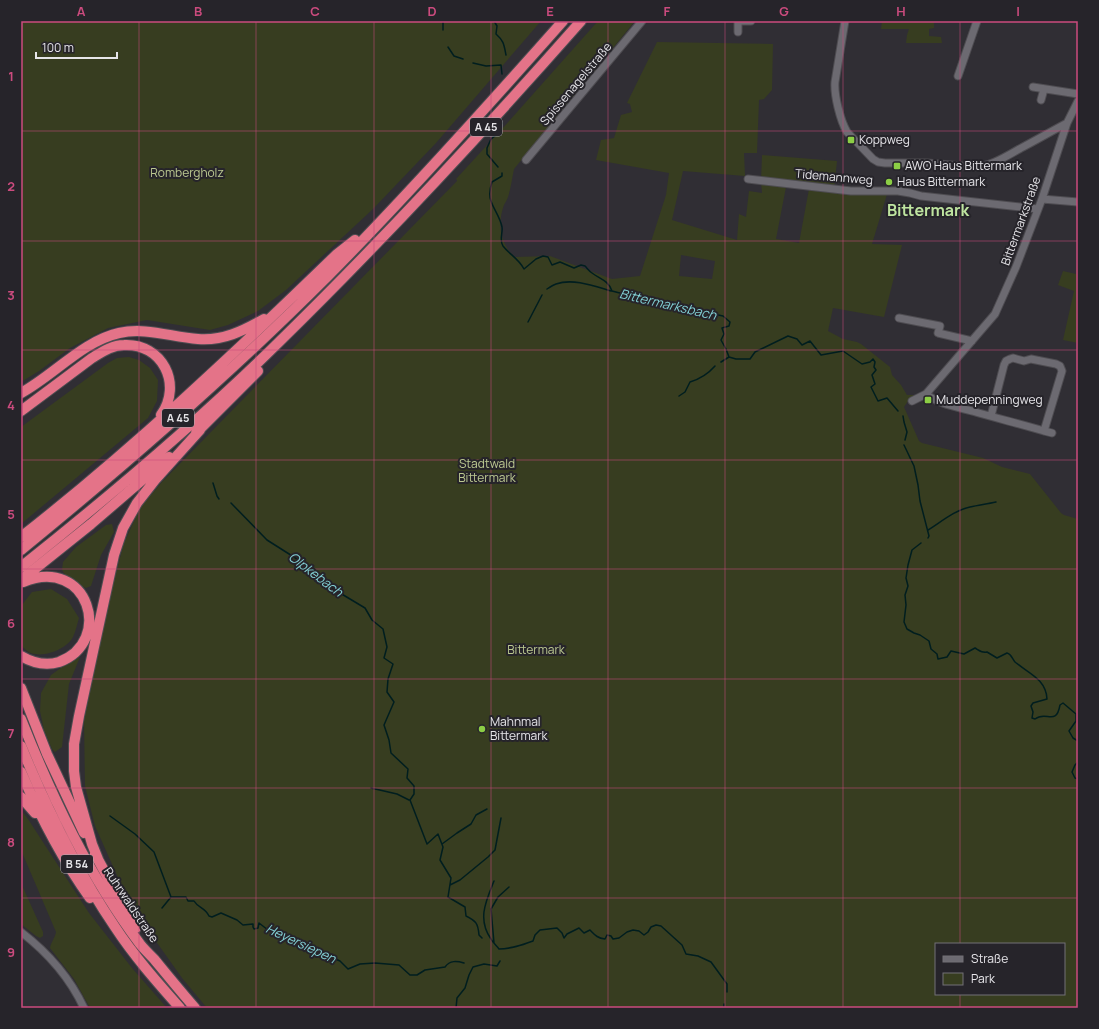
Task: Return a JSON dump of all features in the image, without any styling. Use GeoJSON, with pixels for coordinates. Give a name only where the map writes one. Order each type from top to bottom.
{"type":"FeatureCollection","features":[{"type":"Feature","properties":{"kind":"highway","name":"A 45"},"geometry":{"type":"LineString","coordinates":[[21,550],[177,419],[268,334],[324,274],[388,214],[467,129],[563,21]]}},
{"type":"Feature","properties":{"kind":"highway","name":"A 45"},"geometry":{"type":"LineString","coordinates":[[21,567],[85,516],[140,469],[207,410],[279,343],[336,286],[441,175],[581,21]]}},
{"type":"Feature","properties":{"kind":"highway"},"geometry":{"type":"LineString","coordinates":[[21,393],[51,374],[85,348],[106,337],[121,333],[142,331],[199,339],[220,338],[234,334],[255,324],[278,309],[324,274]]}},
{"type":"Feature","properties":{"kind":"highway"},"geometry":{"type":"LineString","coordinates":[[21,538],[147,432],[288,301]]}},
{"type":"Feature","properties":{"kind":"highway"},"geometry":{"type":"LineString","coordinates":[[98,859],[92,844],[76,786],[74,772],[74,744],[114,555],[123,528],[137,503],[155,480],[200,430],[256,374],[279,343]]}},
{"type":"Feature","properties":{"kind":"highway"},"geometry":{"type":"LineString","coordinates":[[21,411],[79,367],[103,351],[123,345],[133,345],[144,348],[160,360],[167,371],[171,386],[165,409],[147,432]]}},
{"type":"Feature","properties":{"kind":"highway"},"geometry":{"type":"LineString","coordinates":[[21,581],[200,430]]}},
{"type":"Feature","properties":{"kind":"highway"},"geometry":{"type":"LineString","coordinates":[[21,581],[44,576],[65,580],[82,595],[88,608],[89,621],[87,634],[84,640],[77,650],[69,657],[55,663],[41,664],[21,656]]}},
{"type":"Feature","properties":{"kind":"highway"},"geometry":{"type":"LineString","coordinates":[[21,688],[47,754],[68,799],[116,893],[154,959]]}},
{"type":"Feature","properties":{"kind":"highway","name":"Ruhrwaldstraße"},"geometry":{"type":"LineString","coordinates":[[21,719],[56,801],[100,884],[118,913],[141,945],[195,1008]]}},
{"type":"Feature","properties":{"kind":"highway","name":"B 54"},"geometry":{"type":"LineString","coordinates":[[21,746],[65,842],[93,892],[115,928],[149,973],[180,1008]]}},
{"type":"Feature","properties":{"kind":"highway"},"geometry":{"type":"LineString","coordinates":[[21,772],[49,832],[71,870],[129,954],[149,973]]}},
{"type":"Feature","properties":{"kind":"highway"},"geometry":{"type":"LineString","coordinates":[[21,797],[49,832]]}},
{"type":"Feature","properties":{"kind":"street","name":"Spissenagelstraße"},"geometry":{"type":"LineString","coordinates":[[526,160],[642,21]]}},
{"type":"Feature","properties":{"kind":"street"},"geometry":{"type":"LineString","coordinates":[[738,32],[738,21],[751,21]]}},
{"type":"Feature","properties":{"kind":"street"},"geometry":{"type":"LineString","coordinates":[[845,21],[834,90],[844,127],[847,132],[873,159],[878,162],[927,163],[981,167],[1005,157],[1067,123]]}},
{"type":"Feature","properties":{"kind":"street"},"geometry":{"type":"LineString","coordinates":[[958,76],[977,21]]}},
{"type":"Feature","properties":{"kind":"street"},"geometry":{"type":"LineString","coordinates":[[1033,87],[1078,94]]}},
{"type":"Feature","properties":{"kind":"street"},"geometry":{"type":"LineString","coordinates":[[1042,100],[1044,89]]}},
{"type":"Feature","properties":{"kind":"street","name":"Bittermarkstraße"},"geometry":{"type":"LineString","coordinates":[[912,401],[926,394],[995,314],[1016,267],[1042,198],[1067,123],[1078,101]]}},
{"type":"Feature","properties":{"kind":"street","name":"Tidemannweg"},"geometry":{"type":"LineString","coordinates":[[748,179],[851,191],[898,191],[921,196],[1038,209]]}},
{"type":"Feature","properties":{"kind":"street"},"geometry":{"type":"LineString","coordinates":[[1042,198],[1078,202]]}},
{"type":"Feature","properties":{"kind":"street"},"geometry":{"type":"LineString","coordinates":[[899,318],[940,326],[938,333],[972,342]]}},
{"type":"Feature","properties":{"kind":"street"},"geometry":{"type":"LineString","coordinates":[[991,416],[1006,361],[1013,358],[1024,360],[1031,359],[1056,364],[1060,366],[1062,371],[1044,431]]}},
{"type":"Feature","properties":{"kind":"street"},"geometry":{"type":"LineString","coordinates":[[926,394],[944,403],[1052,433]]}},
{"type":"Feature","properties":{"kind":"street"},"geometry":{"type":"LineString","coordinates":[[21,932],[40,948],[58,968],[73,987],[84,1008]]}},
{"type":"Feature","properties":{"kind":"green space","name":"Rombergholz"},"geometry":{"type":"Polygon","coordinates":[[[21,21],[541,21],[436,143],[373,209],[286,290],[258,311],[228,325],[210,330],[147,320],[108,328],[70,348],[39,371],[21,382],[21,21]]]}},
{"type":"Feature","properties":{"kind":"green space","name":"Stadtwald Bittermark"},"geometry":{"type":"Polygon","coordinates":[[[598,21],[635,21],[514,169],[509,194],[502,212],[500,226],[503,240],[510,252],[515,257],[550,256],[612,279],[640,276],[666,195],[669,173],[596,160],[601,140],[614,138],[621,115],[632,112],[630,104],[627,103],[657,42],[773,44],[772,90],[764,99],[759,100],[757,153],[744,153],[745,176],[683,171],[672,220],[737,240],[739,214],[746,217],[749,191],[762,193],[762,155],[837,161],[834,189],[888,191],[872,244],[902,245],[884,317],[833,308],[828,331],[843,339],[861,344],[890,367],[892,375],[907,395],[915,395],[910,398],[904,407],[919,441],[983,458],[1002,467],[1030,474],[1061,513],[1078,519],[1078,1008],[207,1008],[182,978],[138,916],[120,882],[95,826],[85,786],[84,721],[110,595],[124,543],[140,508],[161,483],[457,181],[456,179],[598,21]],[[786,187],[776,239],[799,243],[809,189],[786,187]],[[681,255],[679,276],[712,279],[715,261],[681,255]]]}},
{"type":"Feature","properties":{"kind":"green space"},"geometry":{"type":"Polygon","coordinates":[[[882,21],[934,21],[934,28],[929,29],[929,36],[941,37],[942,43],[906,43],[909,29],[881,29],[882,21]]]}},
{"type":"Feature","properties":{"kind":"green space"},"geometry":{"type":"Polygon","coordinates":[[[1078,249],[1078,343],[1063,340],[1074,291],[1058,285],[1063,271],[1076,274],[1078,249]]]}},
{"type":"Feature","properties":{"kind":"green space"},"geometry":{"type":"Polygon","coordinates":[[[129,357],[139,360],[150,368],[158,380],[157,401],[148,418],[21,524],[21,427],[108,363],[117,358],[129,357]]]}},
{"type":"Feature","properties":{"kind":"green space"},"geometry":{"type":"Polygon","coordinates":[[[112,524],[114,532],[101,555],[91,586],[86,588],[74,580],[67,578],[62,570],[63,562],[76,547],[106,525],[112,524]]]}},
{"type":"Feature","properties":{"kind":"green space"},"geometry":{"type":"Polygon","coordinates":[[[51,589],[67,599],[79,618],[76,630],[70,641],[61,649],[42,654],[31,653],[21,645],[21,606],[32,592],[51,589]]]}},
{"type":"Feature","properties":{"kind":"green space"},"geometry":{"type":"Polygon","coordinates":[[[80,657],[69,684],[62,747],[55,752],[52,749],[44,730],[40,711],[41,693],[51,675],[80,657]]]}},
{"type":"Feature","properties":{"kind":"green space"},"geometry":{"type":"Polygon","coordinates":[[[21,810],[89,913],[132,968],[167,1008],[90,1008],[74,979],[50,948],[56,932],[21,850],[21,810]]]}},
{"type":"Feature","properties":{"kind":"green space"},"geometry":{"type":"Polygon","coordinates":[[[21,883],[43,932],[43,936],[40,938],[21,924],[21,883]]]}},
{"type":"Feature","properties":{"kind":"waterway"},"geometry":{"type":"LineString","coordinates":[[443,21],[443,30]]}},
{"type":"Feature","properties":{"kind":"waterway","name":"Bittermarksbach"},"geometry":{"type":"LineString","coordinates":[[494,21],[497,26],[496,34],[503,43],[506,55]]}},
{"type":"Feature","properties":{"kind":"waterway"},"geometry":{"type":"LineString","coordinates":[[448,47],[454,56],[463,59]]}},
{"type":"Feature","properties":{"kind":"waterway"},"geometry":{"type":"LineString","coordinates":[[473,63],[486,66],[501,65],[502,74]]}},
{"type":"Feature","properties":{"kind":"waterway","name":"Bittermarksbach"},"geometry":{"type":"LineString","coordinates":[[498,167],[487,154],[487,148],[491,139],[495,136],[502,123]]}},
{"type":"Feature","properties":{"kind":"waterway","name":"Bittermarksbach"},"geometry":{"type":"LineString","coordinates":[[502,173],[502,176],[492,182],[490,199],[501,223],[502,244],[524,269],[536,259],[543,256],[548,257],[552,265],[560,262],[574,268],[581,265],[585,266],[606,282],[612,291],[723,316],[730,322],[729,326],[722,328],[724,334],[721,340],[729,357],[736,359],[750,359],[755,352],[788,336],[797,339],[802,345],[810,341],[821,355],[843,351],[862,364],[870,362],[873,359],[876,370],[872,375],[875,384],[871,387],[878,401],[887,398],[898,411]]}},
{"type":"Feature","properties":{"kind":"waterway"},"geometry":{"type":"LineString","coordinates":[[547,289],[553,285],[563,282],[576,282],[611,291]]}},
{"type":"Feature","properties":{"kind":"waterway"},"geometry":{"type":"LineString","coordinates":[[528,322],[542,295]]}},
{"type":"Feature","properties":{"kind":"waterway"},"geometry":{"type":"LineString","coordinates":[[721,362],[729,357]]}},
{"type":"Feature","properties":{"kind":"waterway"},"geometry":{"type":"LineString","coordinates":[[679,396],[685,392],[690,382],[704,376],[715,366]]}},
{"type":"Feature","properties":{"kind":"waterway","name":"Bittermarksbach"},"geometry":{"type":"LineString","coordinates":[[903,416],[907,432],[905,440]]}},
{"type":"Feature","properties":{"kind":"waterway","name":"Bittermarksbach"},"geometry":{"type":"LineString","coordinates":[[904,445],[914,466],[920,501],[929,536],[928,538]]}},
{"type":"Feature","properties":{"kind":"waterway","name":"Olpkebach"},"geometry":{"type":"LineString","coordinates":[[213,483],[219,499]]}},
{"type":"Feature","properties":{"kind":"waterway"},"geometry":{"type":"LineString","coordinates":[[928,530],[959,511],[970,507],[996,502]]}},
{"type":"Feature","properties":{"kind":"waterway","name":"Olpkebach"},"geometry":{"type":"LineString","coordinates":[[231,503],[267,540],[297,559],[325,584],[365,608],[372,620],[383,629],[387,647],[384,658],[393,664],[388,679],[387,692],[394,702],[384,725],[389,740],[391,753],[408,769],[407,778],[414,786],[414,794],[410,800],[427,844],[438,834],[443,847],[440,860],[451,878],[448,897],[465,907],[466,916],[476,923],[479,935],[482,938]]}},
{"type":"Feature","properties":{"kind":"waterway","name":"Bittermarksbach"},"geometry":{"type":"LineString","coordinates":[[921,543],[912,550],[908,565],[906,578],[908,586],[905,595],[906,605],[904,622],[907,629],[929,641],[931,649],[937,654],[938,659],[947,657],[951,651],[964,654],[975,648],[982,652],[987,652],[997,658],[1007,653],[1015,662],[1036,677],[1046,692],[1047,699],[1033,703],[1031,706],[1033,712],[1032,718],[1035,719],[1043,716],[1053,717],[1056,715],[1060,705],[1063,703],[1076,714],[1076,721],[1069,731],[1073,738],[1078,741]]}},
{"type":"Feature","properties":{"kind":"waterway","name":"Bittermarksbach"},"geometry":{"type":"LineString","coordinates":[[1078,762],[1072,772],[1075,778],[1078,779]]}},
{"type":"Feature","properties":{"kind":"waterway"},"geometry":{"type":"LineString","coordinates":[[371,788],[397,794],[409,800]]}},
{"type":"Feature","properties":{"kind":"waterway"},"geometry":{"type":"LineString","coordinates":[[442,844],[471,824],[476,815],[487,809]]}},
{"type":"Feature","properties":{"kind":"waterway","name":"Heyersiepen"},"geometry":{"type":"LineString","coordinates":[[110,816],[135,834],[154,852],[171,897]]}},
{"type":"Feature","properties":{"kind":"waterway"},"geometry":{"type":"LineString","coordinates":[[450,885],[460,880],[495,850],[501,818]]}},
{"type":"Feature","properties":{"kind":"waterway","name":"Olpkebach"},"geometry":{"type":"LineString","coordinates":[[494,881],[484,910],[484,924],[487,932],[499,949],[512,948],[533,941],[535,935],[540,930],[557,928],[562,933],[564,938],[567,934],[579,928],[584,933],[590,930],[600,938],[605,939],[607,935],[611,936],[613,939],[619,938],[627,932],[633,930],[639,931],[644,935],[651,927],[656,925],[661,926],[682,945],[686,954],[698,956],[711,962],[727,984],[727,992]]}},
{"type":"Feature","properties":{"kind":"waterway"},"geometry":{"type":"LineString","coordinates":[[494,943],[491,909],[498,897],[509,887]]}},
{"type":"Feature","properties":{"kind":"waterway","name":"Heyersiepen"},"geometry":{"type":"LineString","coordinates":[[162,908],[171,897],[186,897],[188,901],[194,901],[206,911],[209,916],[212,917],[221,913],[237,920],[243,925],[253,924],[254,929],[258,928],[259,923],[268,930],[292,940],[299,940],[306,947],[312,946],[324,954],[340,961],[348,969],[360,964],[375,963],[399,965],[410,975],[417,975],[425,970],[445,967],[451,962],[464,963]]}},
{"type":"Feature","properties":{"kind":"waterway"},"geometry":{"type":"LineString","coordinates":[[456,1008],[457,998],[465,988],[473,967],[484,964],[497,966],[500,961]]}},
{"type":"Feature","properties":{"kind":"place","name":"Koppweg"},"geometry":{"type":"Point","coordinates":[851,140]}},
{"type":"Feature","properties":{"kind":"place","name":"AWO Haus Bittermark"},"geometry":{"type":"Point","coordinates":[897,166]}},
{"type":"Feature","properties":{"kind":"place","name":"Haus Bittermark"},"geometry":{"type":"Point","coordinates":[889,182]}},
{"type":"Feature","properties":{"kind":"place","name":"Muddepenningweg"},"geometry":{"type":"Point","coordinates":[928,400]}},
{"type":"Feature","properties":{"kind":"place","name":"Mahnmal Bittermark"},"geometry":{"type":"Point","coordinates":[482,729]}},
{"type":"Feature","properties":{"kind":"district","name":"Bittermark"},"geometry":{"type":"Point","coordinates":[928,210]}}]}
